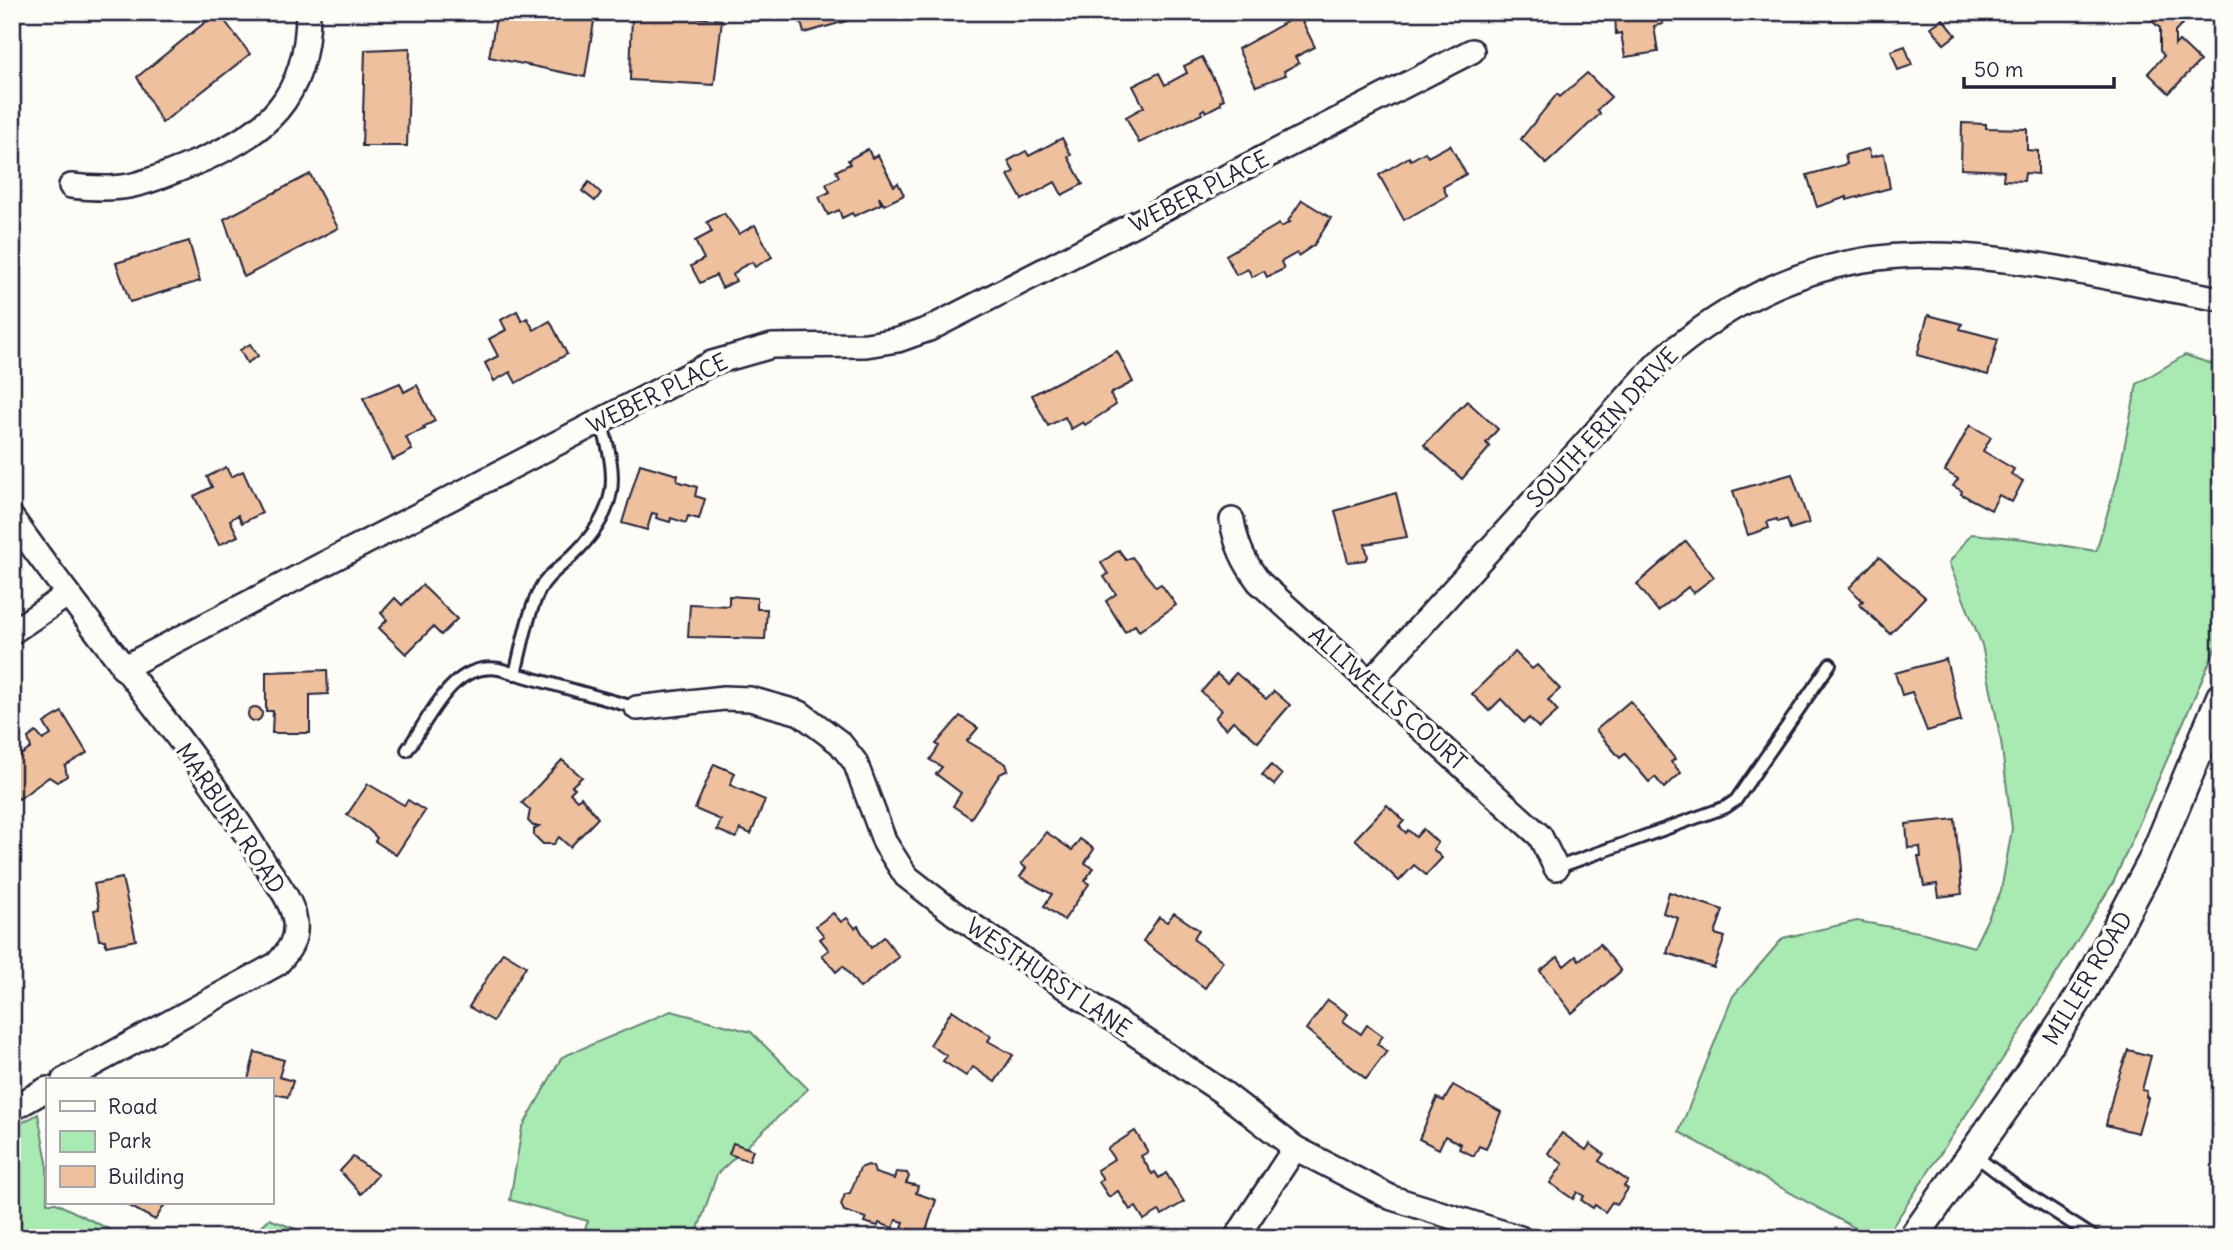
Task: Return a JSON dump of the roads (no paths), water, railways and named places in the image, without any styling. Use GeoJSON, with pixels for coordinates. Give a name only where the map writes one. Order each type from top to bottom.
{"type":"FeatureCollection","features":[{"type":"Feature","properties":{"kind":"street"},"geometry":{"type":"LineString","coordinates":[[71,186],[101,189],[135,186],[235,146],[261,128],[283,105],[298,77],[308,34],[307,12]]}},
{"type":"Feature","properties":{"kind":"street","name":"WEBER PLACE"},"geometry":{"type":"LineString","coordinates":[[123,668],[712,363],[741,352],[800,344],[866,345],[898,340],[929,329],[1472,51]]}},
{"type":"Feature","properties":{"kind":"street","name":"SOUTH ERIN DRIVE"},"geometry":{"type":"LineString","coordinates":[[1370,682],[1658,363],[1690,335],[1757,293],[1834,264],[1869,257],[1943,253],[2020,263],[2221,299]]}},
{"type":"Feature","properties":{"kind":"street","name":"MARBURY ROAD"},"geometry":{"type":"LineString","coordinates":[[12,518],[248,837],[291,908],[294,938],[288,953],[277,964],[68,1078]]}},
{"type":"Feature","properties":{"kind":"street","name":"ALLIWELLS COURT"},"geometry":{"type":"LineString","coordinates":[[1232,520],[1241,553],[1259,582],[1540,835],[1556,868]]}},
{"type":"Feature","properties":{"kind":"street"},"geometry":{"type":"LineString","coordinates":[[12,632],[67,595]]}},
{"type":"Feature","properties":{"kind":"street","name":"MILLER ROAD"},"geometry":{"type":"LineString","coordinates":[[1913,1238],[2083,992],[2152,862],[2221,697]]}},
{"type":"Feature","properties":{"kind":"street","name":"WESTHURST LANE"},"geometry":{"type":"LineString","coordinates":[[637,708],[689,701],[750,699],[788,708],[821,726],[855,762],[885,843],[916,885],[1221,1091],[1295,1148],[1392,1198],[1520,1238]]}},
{"type":"Feature","properties":{"kind":"street"},"geometry":{"type":"LineString","coordinates":[[12,1109],[46,1090]]}},
{"type":"Feature","properties":{"kind":"street"},"geometry":{"type":"LineString","coordinates":[[1236,1238],[1295,1148]]}},
{"type":"Feature","properties":{"kind":"lane"},"geometry":{"type":"LineString","coordinates":[[515,674],[539,591],[549,576],[593,535],[605,510],[614,476],[612,456],[600,420]]}},
{"type":"Feature","properties":{"kind":"lane"},"geometry":{"type":"LineString","coordinates":[[1556,868],[1726,807],[1736,800],[1830,664]]}},
{"type":"Feature","properties":{"kind":"lane"},"geometry":{"type":"LineString","coordinates":[[407,750],[456,680],[464,674],[490,668],[637,708]]}},
{"type":"Feature","properties":{"kind":"lane"},"geometry":{"type":"LineString","coordinates":[[1973,1154],[2019,1189],[2095,1238]]}}]}
